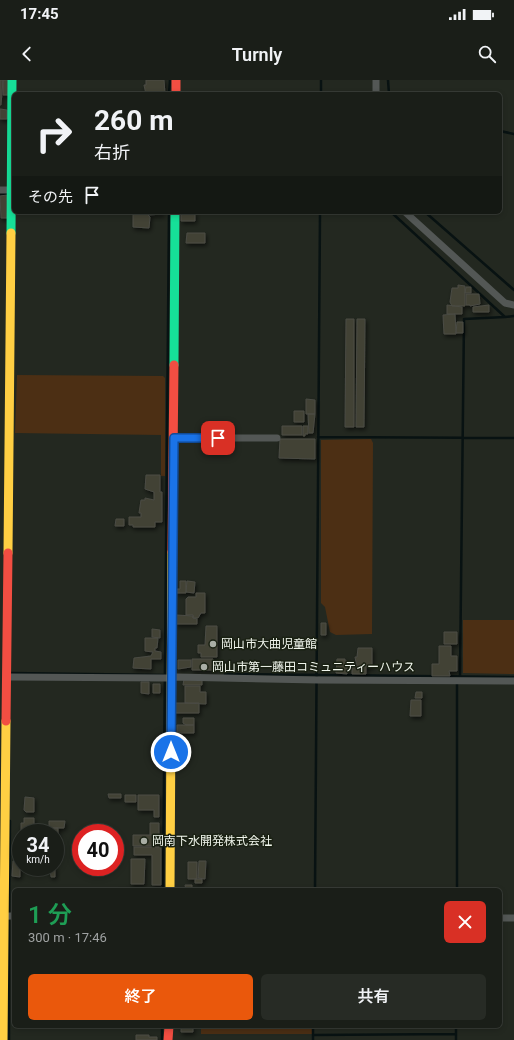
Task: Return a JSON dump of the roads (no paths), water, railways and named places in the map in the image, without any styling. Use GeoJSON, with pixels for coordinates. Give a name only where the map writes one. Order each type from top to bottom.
{"type":"FeatureCollection","features":[{"type":"Feature","properties":{"kind":"street"},"geometry":{"type":"LineString","coordinates":[[4,1040],[12,80]]}},
{"type":"Feature","properties":{"kind":"street"},"geometry":{"type":"LineString","coordinates":[[176,80],[176,92]]}},
{"type":"Feature","properties":{"kind":"street"},"geometry":{"type":"LineString","coordinates":[[376,80],[376,92]]}},
{"type":"Feature","properties":{"kind":"street"},"geometry":{"type":"LineString","coordinates":[[0,190],[12,190]]}},
{"type":"Feature","properties":{"kind":"street"},"geometry":{"type":"LineString","coordinates":[[170,888],[166,678],[174,438],[175,214]]}},
{"type":"Feature","properties":{"kind":"street"},"geometry":{"type":"LineString","coordinates":[[407,214],[506,303],[514,305]]}},
{"type":"Feature","properties":{"kind":"street"},"geometry":{"type":"LineString","coordinates":[[174,438],[277,438]]}},
{"type":"Feature","properties":{"kind":"street"},"geometry":{"type":"LineString","coordinates":[[7,677],[514,681]]}},
{"type":"Feature","properties":{"kind":"street"},"geometry":{"type":"LineString","coordinates":[[502,918],[514,918]]}},
{"type":"Feature","properties":{"kind":"street"},"geometry":{"type":"LineString","coordinates":[[168,1040],[169,1028]]}},
{"type":"Feature","properties":{"kind":"waterway"},"geometry":{"type":"LineString","coordinates":[[169,92],[170,80]]}},
{"type":"Feature","properties":{"kind":"waterway"},"geometry":{"type":"LineString","coordinates":[[321,80],[321,92]]}},
{"type":"Feature","properties":{"kind":"waterway"},"geometry":{"type":"LineString","coordinates":[[388,80],[389,92]]}},
{"type":"Feature","properties":{"kind":"waterway"},"geometry":{"type":"LineString","coordinates":[[502,131],[514,134]]}},
{"type":"Feature","properties":{"kind":"waterway"},"geometry":{"type":"LineString","coordinates":[[0,194],[7,194]]}},
{"type":"Feature","properties":{"kind":"waterway"},"geometry":{"type":"LineString","coordinates":[[163,888],[169,214]]}},
{"type":"Feature","properties":{"kind":"waterway"},"geometry":{"type":"LineString","coordinates":[[315,888],[320,214]]}},
{"type":"Feature","properties":{"kind":"waterway"},"geometry":{"type":"LineString","coordinates":[[393,214],[505,317],[514,316]]}},
{"type":"Feature","properties":{"kind":"waterway"},"geometry":{"type":"LineString","coordinates":[[427,214],[514,290]]}},
{"type":"Feature","properties":{"kind":"waterway"},"geometry":{"type":"LineString","coordinates":[[460,676],[464,319],[505,317]]}},
{"type":"Feature","properties":{"kind":"waterway"},"geometry":{"type":"LineString","coordinates":[[318,437],[514,438]]}},
{"type":"Feature","properties":{"kind":"waterway"},"geometry":{"type":"LineString","coordinates":[[10,673],[164,675]]}},
{"type":"Feature","properties":{"kind":"waterway"},"geometry":{"type":"LineString","coordinates":[[225,674],[514,677]]}},
{"type":"Feature","properties":{"kind":"waterway"},"geometry":{"type":"LineString","coordinates":[[457,683],[457,888]]}},
{"type":"Feature","properties":{"kind":"waterway"},"geometry":{"type":"LineString","coordinates":[[9,912],[10,821]]}},
{"type":"Feature","properties":{"kind":"waterway"},"geometry":{"type":"LineString","coordinates":[[9,921],[9,1040]]}},
{"type":"Feature","properties":{"kind":"waterway"},"geometry":{"type":"LineString","coordinates":[[162,1028],[162,1040]]}},
{"type":"Feature","properties":{"kind":"waterway"},"geometry":{"type":"LineString","coordinates":[[313,1028],[313,1040]]}},
{"type":"Feature","properties":{"kind":"waterway"},"geometry":{"type":"LineString","coordinates":[[456,1028],[456,1040]]}},
{"type":"Feature","properties":{"kind":"waterway"},"geometry":{"type":"LineString","coordinates":[[313,1035],[456,1034]]}},
{"type":"Feature","properties":{"kind":"place","name":"岡山市大曲児童館"},"geometry":{"type":"Point","coordinates":[213,644]}},
{"type":"Feature","properties":{"kind":"place","name":"岡山市第一藤田コミュニティーハウス"},"geometry":{"type":"Point","coordinates":[204,667]}},
{"type":"Feature","properties":{"kind":"place","name":"岡南下水開発株式会社"},"geometry":{"type":"Point","coordinates":[144,841]}}]}
